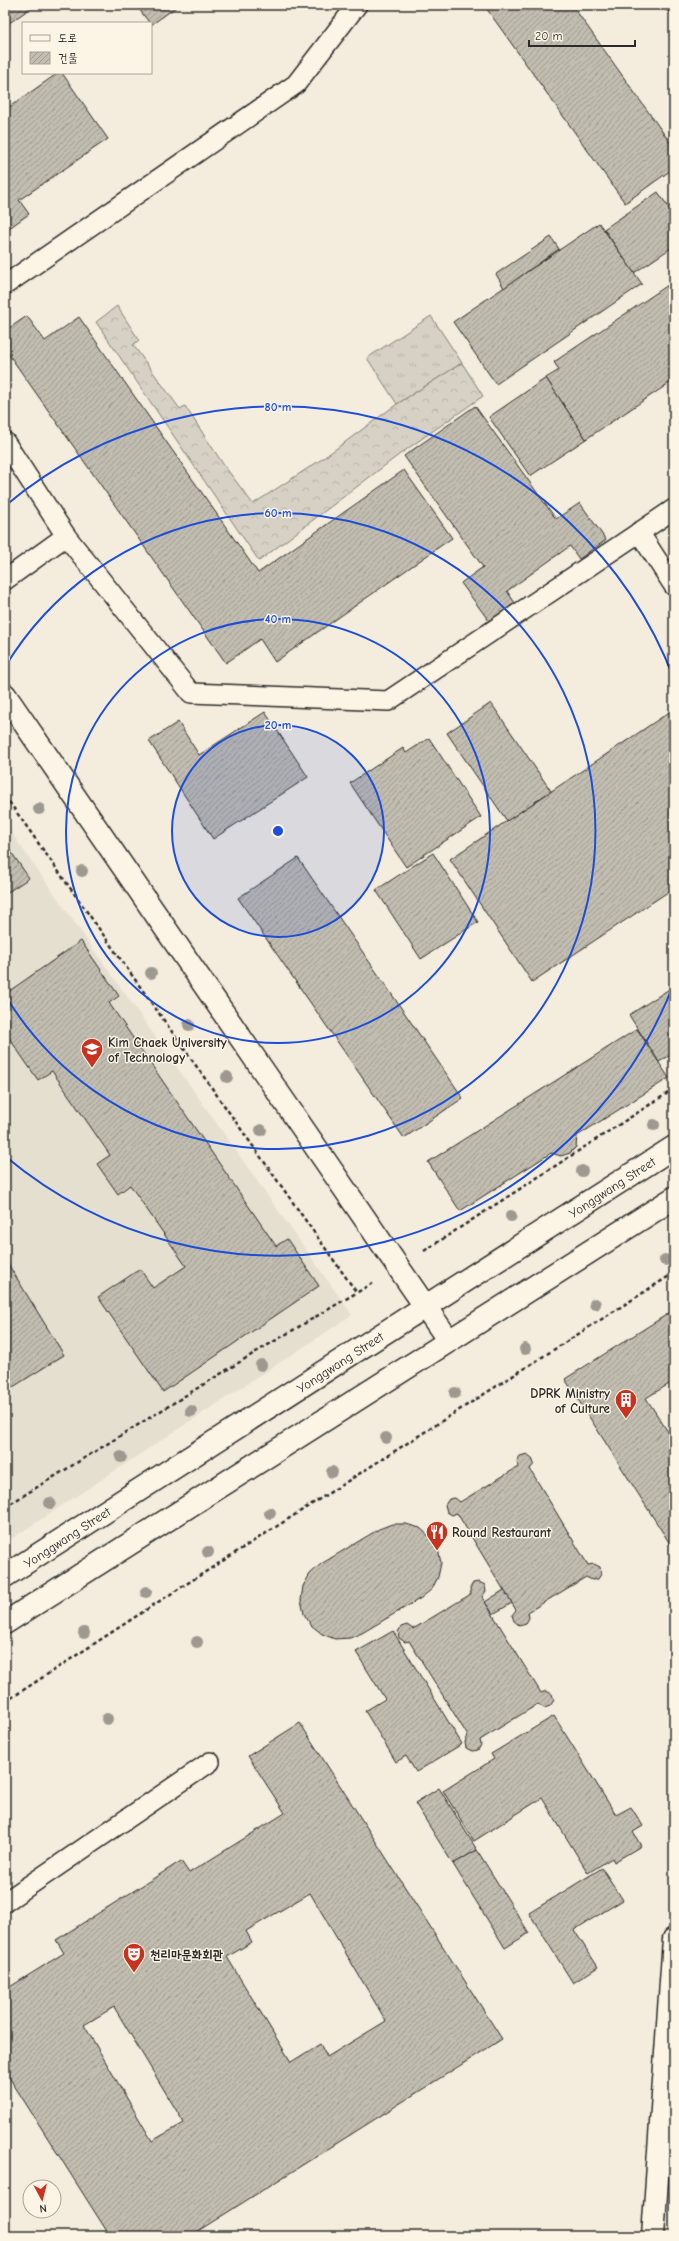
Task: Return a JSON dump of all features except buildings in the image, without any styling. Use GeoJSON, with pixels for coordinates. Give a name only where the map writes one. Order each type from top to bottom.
{"type":"FeatureCollection","features":[{"type":"Feature","properties":{"kind":"main road"},"geometry":{"type":"LineString","coordinates":[[5,695],[449,1341]]}},
{"type":"Feature","properties":{"kind":"main road","name":"Yonggwang Street"},"geometry":{"type":"LineString","coordinates":[[5,1576],[674,1147]]}},
{"type":"Feature","properties":{"kind":"main road"},"geometry":{"type":"LineString","coordinates":[[5,1622],[674,1198]]}},
{"type":"Feature","properties":{"kind":"main road"},"geometry":{"type":"LineString","coordinates":[[653,2236],[674,1938]]}},
{"type":"Feature","properties":{"kind":"lane"},"geometry":{"type":"LineString","coordinates":[[5,285],[296,84],[357,5]]}},
{"type":"Feature","properties":{"kind":"lane"},"geometry":{"type":"LineString","coordinates":[[5,442],[66,536],[191,693],[388,701],[674,509]]}},
{"type":"Feature","properties":{"kind":"lane"},"geometry":{"type":"LineString","coordinates":[[639,532],[674,586]]}},
{"type":"Feature","properties":{"kind":"lane"},"geometry":{"type":"LineString","coordinates":[[5,580],[66,536]]}},
{"type":"Feature","properties":{"kind":"lane"},"geometry":{"type":"LineString","coordinates":[[5,1902],[210,1762]]}},
{"type":"Feature","properties":{"kind":"path"},"geometry":{"type":"LineString","coordinates":[[5,796],[357,1293]]}},
{"type":"Feature","properties":{"kind":"path"},"geometry":{"type":"LineString","coordinates":[[5,1507],[400,1268],[466,1223],[674,1089]]}},
{"type":"Feature","properties":{"kind":"path"},"geometry":{"type":"LineString","coordinates":[[5,1702],[155,1604],[674,1273]]}},
{"type":"Feature","properties":{"kind":"shaded area","name":"Kim Chaek University of Technology"},"geometry":{"type":"Polygon","coordinates":[[[5,824],[352,1315],[5,1543],[5,824]]]}},
{"type":"Feature","properties":{"kind":"green space"},"geometry":{"type":"Polygon","coordinates":[[[117,306],[139,340],[133,345],[180,409],[185,406],[223,464],[253,504],[322,459],[397,404],[462,363],[483,396],[400,454],[259,561],[96,322],[117,306]]]}},
{"type":"Feature","properties":{"kind":"green space"},"geometry":{"type":"Polygon","coordinates":[[[431,316],[462,363],[397,404],[367,358],[431,316]]]}},
{"type":"Feature","properties":{"kind":"place","name":"Kim Chaek University of Technology"},"geometry":{"type":"Point","coordinates":[92,1068]}},
{"type":"Feature","properties":{"kind":"place","name":"DPRK Ministry of Culture"},"geometry":{"type":"Point","coordinates":[626,1420]}},
{"type":"Feature","properties":{"kind":"place","name":"Round Restaurant"},"geometry":{"type":"Point","coordinates":[437,1552]}},
{"type":"Feature","properties":{"kind":"place","name":"천리마문화회관"},"geometry":{"type":"Point","coordinates":[134,1974]}}]}
